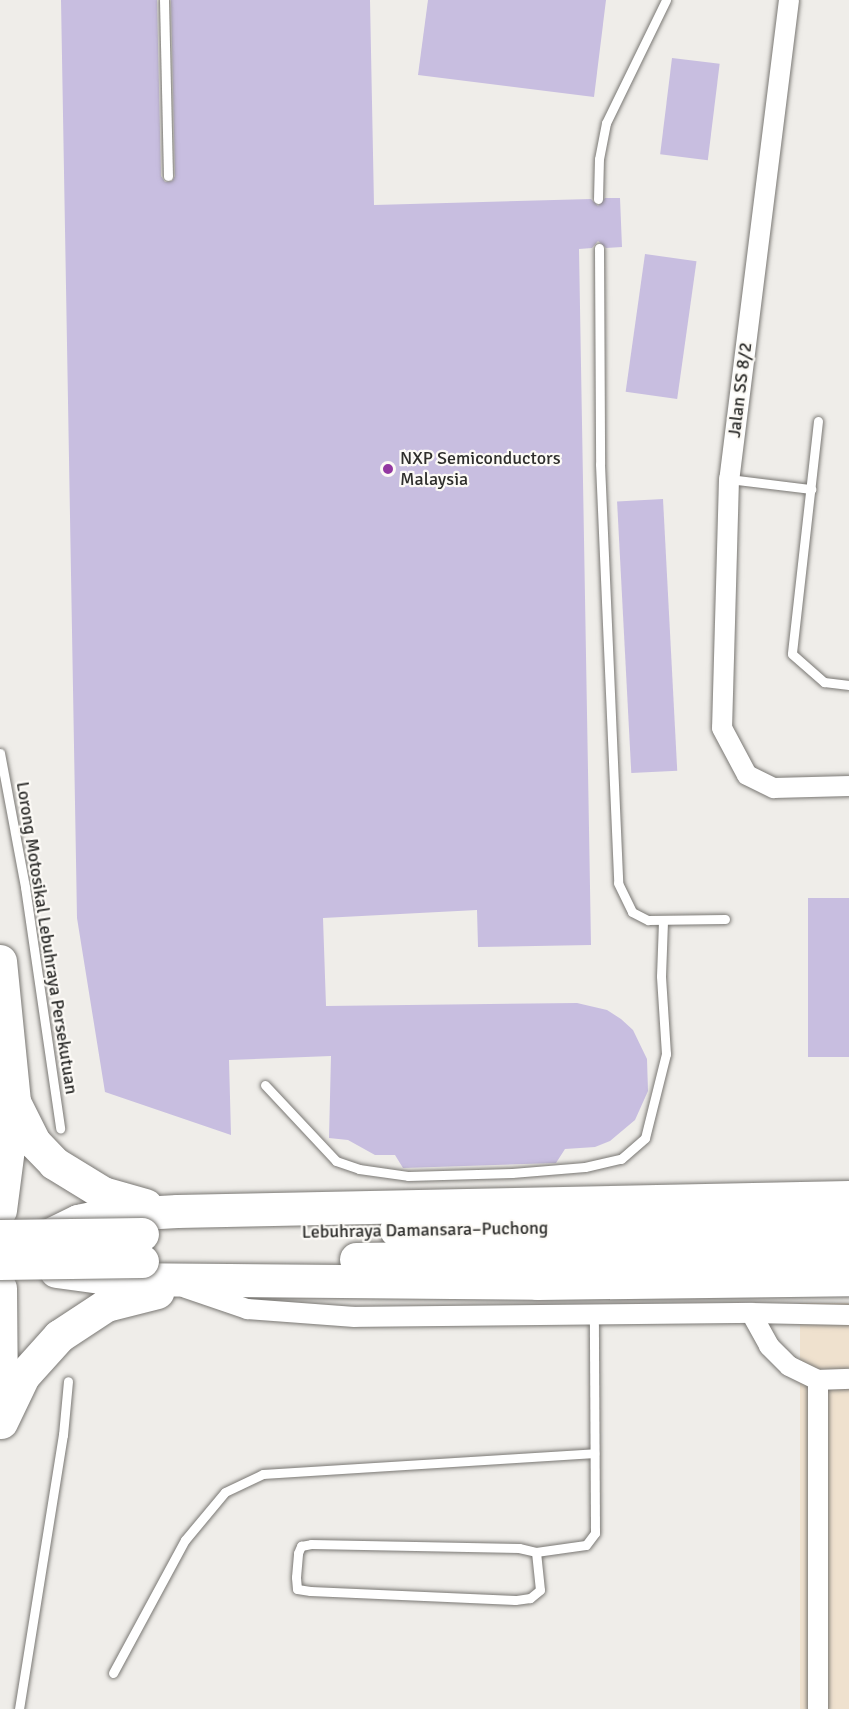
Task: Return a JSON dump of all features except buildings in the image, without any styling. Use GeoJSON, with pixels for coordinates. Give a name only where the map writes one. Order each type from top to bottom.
{"type":"FeatureCollection","features":[{"type":"Feature","properties":{"kind":"highway"},"geometry":{"type":"LineString","coordinates":[[0,961],[14,1102],[2,1204]]}},
{"type":"Feature","properties":{"kind":"highway"},"geometry":{"type":"LineString","coordinates":[[14,1102],[34,1142],[79,1182],[130,1202],[177,1211]]}},
{"type":"Feature","properties":{"kind":"highway"},"geometry":{"type":"LineString","coordinates":[[5,1250],[78,1221],[177,1211],[849,1197]]}},
{"type":"Feature","properties":{"kind":"highway","name":"Lebuhraya Damansara–Puchong"},"geometry":{"type":"LineString","coordinates":[[5,1250],[849,1223]]}},
{"type":"Feature","properties":{"kind":"highway"},"geometry":{"type":"LineString","coordinates":[[5,1250],[76,1276],[537,1283],[849,1280]]}},
{"type":"Feature","properties":{"kind":"highway","name":"Lebuhraya Damansara–Puchong"},"geometry":{"type":"LineString","coordinates":[[5,1250],[849,1252]]}},
{"type":"Feature","properties":{"kind":"highway"},"geometry":{"type":"LineString","coordinates":[[1,1422],[23,1376],[59,1336],[81,1318],[128,1296],[248,1279]]}},
{"type":"Feature","properties":{"kind":"highway"},"geometry":{"type":"LineString","coordinates":[[0,1429],[1,1303]]}},
{"type":"Feature","properties":{"kind":"street","name":"Jalan SS 8/2"},"geometry":{"type":"LineString","coordinates":[[789,0],[729,479],[722,728],[747,775],[774,788],[849,786]]}},
{"type":"Feature","properties":{"kind":"street"},"geometry":{"type":"LineString","coordinates":[[185,1288],[247,1309],[281,1314],[355,1317],[751,1313],[849,1315]]}},
{"type":"Feature","properties":{"kind":"street"},"geometry":{"type":"LineString","coordinates":[[751,1313],[769,1346],[789,1366],[818,1380],[849,1379]]}},
{"type":"Feature","properties":{"kind":"street"},"geometry":{"type":"LineString","coordinates":[[818,1380],[818,1709]]}},
{"type":"Feature","properties":{"kind":"lane"},"geometry":{"type":"LineString","coordinates":[[164,0],[168,176]]}},
{"type":"Feature","properties":{"kind":"lane"},"geometry":{"type":"LineString","coordinates":[[598,199],[599,159],[606,123],[666,0]]}},
{"type":"Feature","properties":{"kind":"lane"},"geometry":{"type":"LineString","coordinates":[[599,248],[600,464],[618,883],[632,912],[648,920],[725,919]]}},
{"type":"Feature","properties":{"kind":"lane"},"geometry":{"type":"LineString","coordinates":[[818,421],[792,654],[824,682],[849,685]]}},
{"type":"Feature","properties":{"kind":"lane"},"geometry":{"type":"LineString","coordinates":[[729,479],[811,489]]}},
{"type":"Feature","properties":{"kind":"lane","name":"Lorong Motosikal Lebuhraya Persekutuan"},"geometry":{"type":"LineString","coordinates":[[0,753],[27,898],[60,1128]]}},
{"type":"Feature","properties":{"kind":"lane"},"geometry":{"type":"LineString","coordinates":[[265,1085],[336,1161],[359,1169],[408,1176],[512,1173],[585,1167],[621,1159],[645,1138],[666,1054],[661,976],[663,921]]}},
{"type":"Feature","properties":{"kind":"lane"},"geometry":{"type":"LineString","coordinates":[[536,1552],[540,1590],[522,1599],[297,1589],[297,1552],[301,1546],[311,1544],[519,1548],[536,1552],[586,1545],[595,1533],[594,1315]]}},
{"type":"Feature","properties":{"kind":"lane"},"geometry":{"type":"LineString","coordinates":[[19,1709],[68,1381]]}},
{"type":"Feature","properties":{"kind":"lane"},"geometry":{"type":"LineString","coordinates":[[113,1673],[185,1540],[225,1492],[263,1474],[594,1453]]}},
{"type":"Feature","properties":{"kind":"shaded area"},"geometry":{"type":"Polygon","coordinates":[[[800,1303],[849,1303],[849,1709],[800,1709],[800,1303]]]}},
{"type":"Feature","properties":{"kind":"place","name":"NXP Semiconductors Malaysia"},"geometry":{"type":"Point","coordinates":[388,469]}}]}
